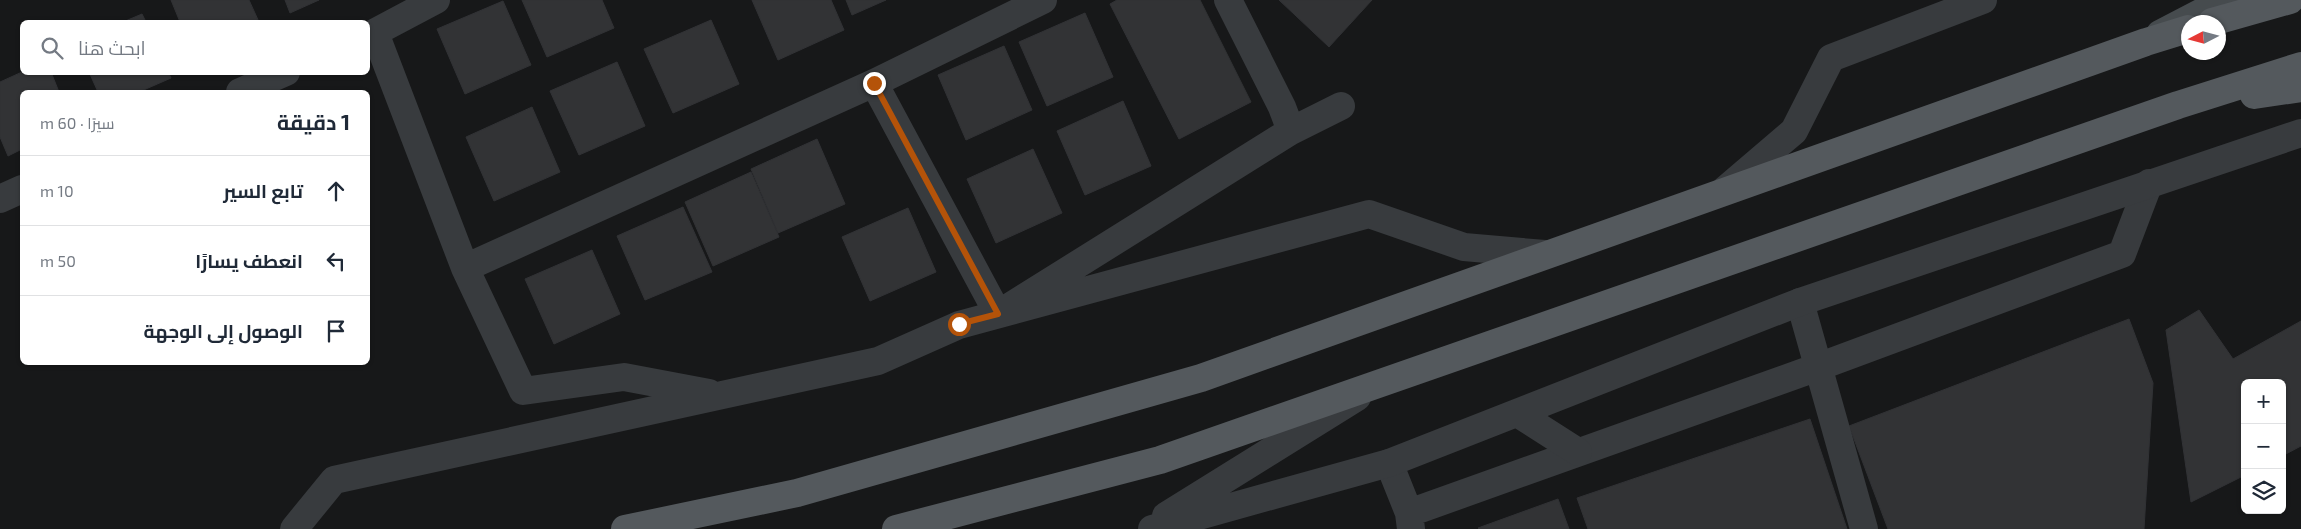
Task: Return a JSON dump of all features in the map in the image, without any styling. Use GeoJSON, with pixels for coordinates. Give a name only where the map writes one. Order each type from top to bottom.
{"type":"FeatureCollection","features":[{"type":"Feature","properties":{"kind":"main road"},"geometry":{"type":"LineString","coordinates":[[2146,42],[2226,0]]}},
{"type":"Feature","properties":{"kind":"main road"},"geometry":{"type":"LineString","coordinates":[[2226,18],[2290,0]]}},
{"type":"Feature","properties":{"kind":"main road"},"geometry":{"type":"LineString","coordinates":[[624,529],[797,493],[1201,378],[1725,190],[2181,31]]}},
{"type":"Feature","properties":{"kind":"main road"},"geometry":{"type":"LineString","coordinates":[[896,529],[1160,460],[2178,105],[2301,66]]}},
{"type":"Feature","properties":{"kind":"main road"},"geometry":{"type":"LineString","coordinates":[[2178,105],[2301,88]]}},
{"type":"Feature","properties":{"kind":"street"},"geometry":{"type":"LineString","coordinates":[[436,0],[371,34],[464,268],[523,391],[624,377],[721,395]]}},
{"type":"Feature","properties":{"kind":"street"},"geometry":{"type":"LineString","coordinates":[[464,268],[874,83],[1043,0]]}},
{"type":"Feature","properties":{"kind":"street"},"geometry":{"type":"LineString","coordinates":[[1228,0],[1282,107],[1291,131]]}},
{"type":"Feature","properties":{"kind":"street"},"geometry":{"type":"LineString","coordinates":[[1725,190],[1794,131],[1831,58],[1983,0]]}},
{"type":"Feature","properties":{"kind":"street"},"geometry":{"type":"LineString","coordinates":[[245,90],[279,75]]}},
{"type":"Feature","properties":{"kind":"street"},"geometry":{"type":"LineString","coordinates":[[874,83],[998,314]]}},
{"type":"Feature","properties":{"kind":"street"},"geometry":{"type":"LineString","coordinates":[[998,314],[1291,131],[1341,106]]}},
{"type":"Feature","properties":{"kind":"street"},"geometry":{"type":"LineString","coordinates":[[1152,529],[1389,463],[1800,302],[2301,133]]}},
{"type":"Feature","properties":{"kind":"street"},"geometry":{"type":"LineString","coordinates":[[1389,463],[1410,521],[1578,452],[1818,367],[2122,254],[2149,184]]}},
{"type":"Feature","properties":{"kind":"street"},"geometry":{"type":"LineString","coordinates":[[0,199],[20,190]]}},
{"type":"Feature","properties":{"kind":"street"},"geometry":{"type":"LineString","coordinates":[[294,529],[334,480],[878,361],[959,324],[1369,214],[1464,248],[1546,254]]}},
{"type":"Feature","properties":{"kind":"street"},"geometry":{"type":"LineString","coordinates":[[1800,302],[1864,529]]}},
{"type":"Feature","properties":{"kind":"street"},"geometry":{"type":"LineString","coordinates":[[1146,529],[1377,384]]}},
{"type":"Feature","properties":{"kind":"street"},"geometry":{"type":"LineString","coordinates":[[1517,413],[1578,452]]}},
{"type":"Feature","properties":{"kind":"building"},"geometry":{"type":"Polygon","coordinates":[[[171,0],[249,0],[258,20],[179,20],[171,0]]]}},
{"type":"Feature","properties":{"kind":"building"},"geometry":{"type":"Polygon","coordinates":[[[285,0],[319,0],[290,13],[285,0]]]}},
{"type":"Feature","properties":{"kind":"building"},"geometry":{"type":"Polygon","coordinates":[[[522,0],[602,0],[614,28],[547,57],[522,0]]]}},
{"type":"Feature","properties":{"kind":"building"},"geometry":{"type":"Polygon","coordinates":[[[752,0],[831,0],[844,30],[778,60],[752,0]]]}},
{"type":"Feature","properties":{"kind":"building"},"geometry":{"type":"Polygon","coordinates":[[[846,0],[886,0],[852,15],[846,0]]]}},
{"type":"Feature","properties":{"kind":"building"},"geometry":{"type":"Polygon","coordinates":[[[1117,0],[1200,0],[1251,102],[1179,139],[1110,4],[1117,0]]]}},
{"type":"Feature","properties":{"kind":"building"},"geometry":{"type":"Polygon","coordinates":[[[1279,0],[1372,0],[1329,47],[1279,0]]]}},
{"type":"Feature","properties":{"kind":"building"},"geometry":{"type":"Polygon","coordinates":[[[503,1],[531,65],[465,94],[437,29],[503,1]]]}},
{"type":"Feature","properties":{"kind":"building"},"geometry":{"type":"Polygon","coordinates":[[[1085,13],[1113,77],[1047,106],[1019,42],[1085,13]]]}},
{"type":"Feature","properties":{"kind":"building"},"geometry":{"type":"Polygon","coordinates":[[[142,14],[145,20],[128,20],[142,14]]]}},
{"type":"Feature","properties":{"kind":"building"},"geometry":{"type":"Polygon","coordinates":[[[711,20],[739,84],[673,113],[644,49],[711,20]]]}},
{"type":"Feature","properties":{"kind":"building"},"geometry":{"type":"Polygon","coordinates":[[[1004,46],[1032,110],[966,140],[938,75],[1004,46]]]}},
{"type":"Feature","properties":{"kind":"building"},"geometry":{"type":"Polygon","coordinates":[[[617,62],[645,126],[579,155],[550,91],[617,62]]]}},
{"type":"Feature","properties":{"kind":"building"},"geometry":{"type":"Polygon","coordinates":[[[20,73],[20,75],[52,75],[58,90],[20,90],[20,150],[8,156],[0,137],[0,82],[20,73]]]}},
{"type":"Feature","properties":{"kind":"building"},"geometry":{"type":"Polygon","coordinates":[[[90,75],[170,75],[171,78],[144,90],[97,90],[90,75]]]}},
{"type":"Feature","properties":{"kind":"building"},"geometry":{"type":"Polygon","coordinates":[[[1123,101],[1151,166],[1085,195],[1057,131],[1123,101]]]}},
{"type":"Feature","properties":{"kind":"building"},"geometry":{"type":"Polygon","coordinates":[[[532,107],[560,172],[494,201],[466,137],[532,107]]]}},
{"type":"Feature","properties":{"kind":"building"},"geometry":{"type":"Polygon","coordinates":[[[817,139],[845,204],[778,233],[751,169],[817,139]]]}},
{"type":"Feature","properties":{"kind":"building"},"geometry":{"type":"Polygon","coordinates":[[[1033,149],[1062,213],[996,243],[967,179],[1033,149]]]}},
{"type":"Feature","properties":{"kind":"building"},"geometry":{"type":"Polygon","coordinates":[[[751,172],[779,237],[713,266],[685,202],[751,172]]]}},
{"type":"Feature","properties":{"kind":"building"},"geometry":{"type":"Polygon","coordinates":[[[683,207],[712,272],[645,300],[617,236],[683,207]]]}},
{"type":"Feature","properties":{"kind":"building"},"geometry":{"type":"Polygon","coordinates":[[[908,208],[936,272],[870,301],[842,237],[908,208]]]}},
{"type":"Feature","properties":{"kind":"building"},"geometry":{"type":"Polygon","coordinates":[[[592,250],[620,314],[554,344],[525,279],[592,250]]]}},
{"type":"Feature","properties":{"kind":"building"},"geometry":{"type":"Polygon","coordinates":[[[2199,310],[2233,359],[2301,321],[2301,446],[2286,454],[2286,379],[2241,379],[2241,477],[2191,502],[2166,330],[2199,310]]]}},
{"type":"Feature","properties":{"kind":"building"},"geometry":{"type":"Polygon","coordinates":[[[2129,319],[2153,383],[2144,529],[1888,529],[1849,426],[2129,319]]]}},
{"type":"Feature","properties":{"kind":"building"},"geometry":{"type":"Polygon","coordinates":[[[1810,419],[1847,529],[1588,529],[1577,498],[1810,419]]]}},
{"type":"Feature","properties":{"kind":"building"},"geometry":{"type":"Polygon","coordinates":[[[1558,499],[1569,529],[1478,528],[1558,499]]]}},
{"type":"Feature","properties":{"kind":"route"},"geometry":{"type":"LineString","coordinates":[[874,83],[998,314],[959,324]]}}]}
